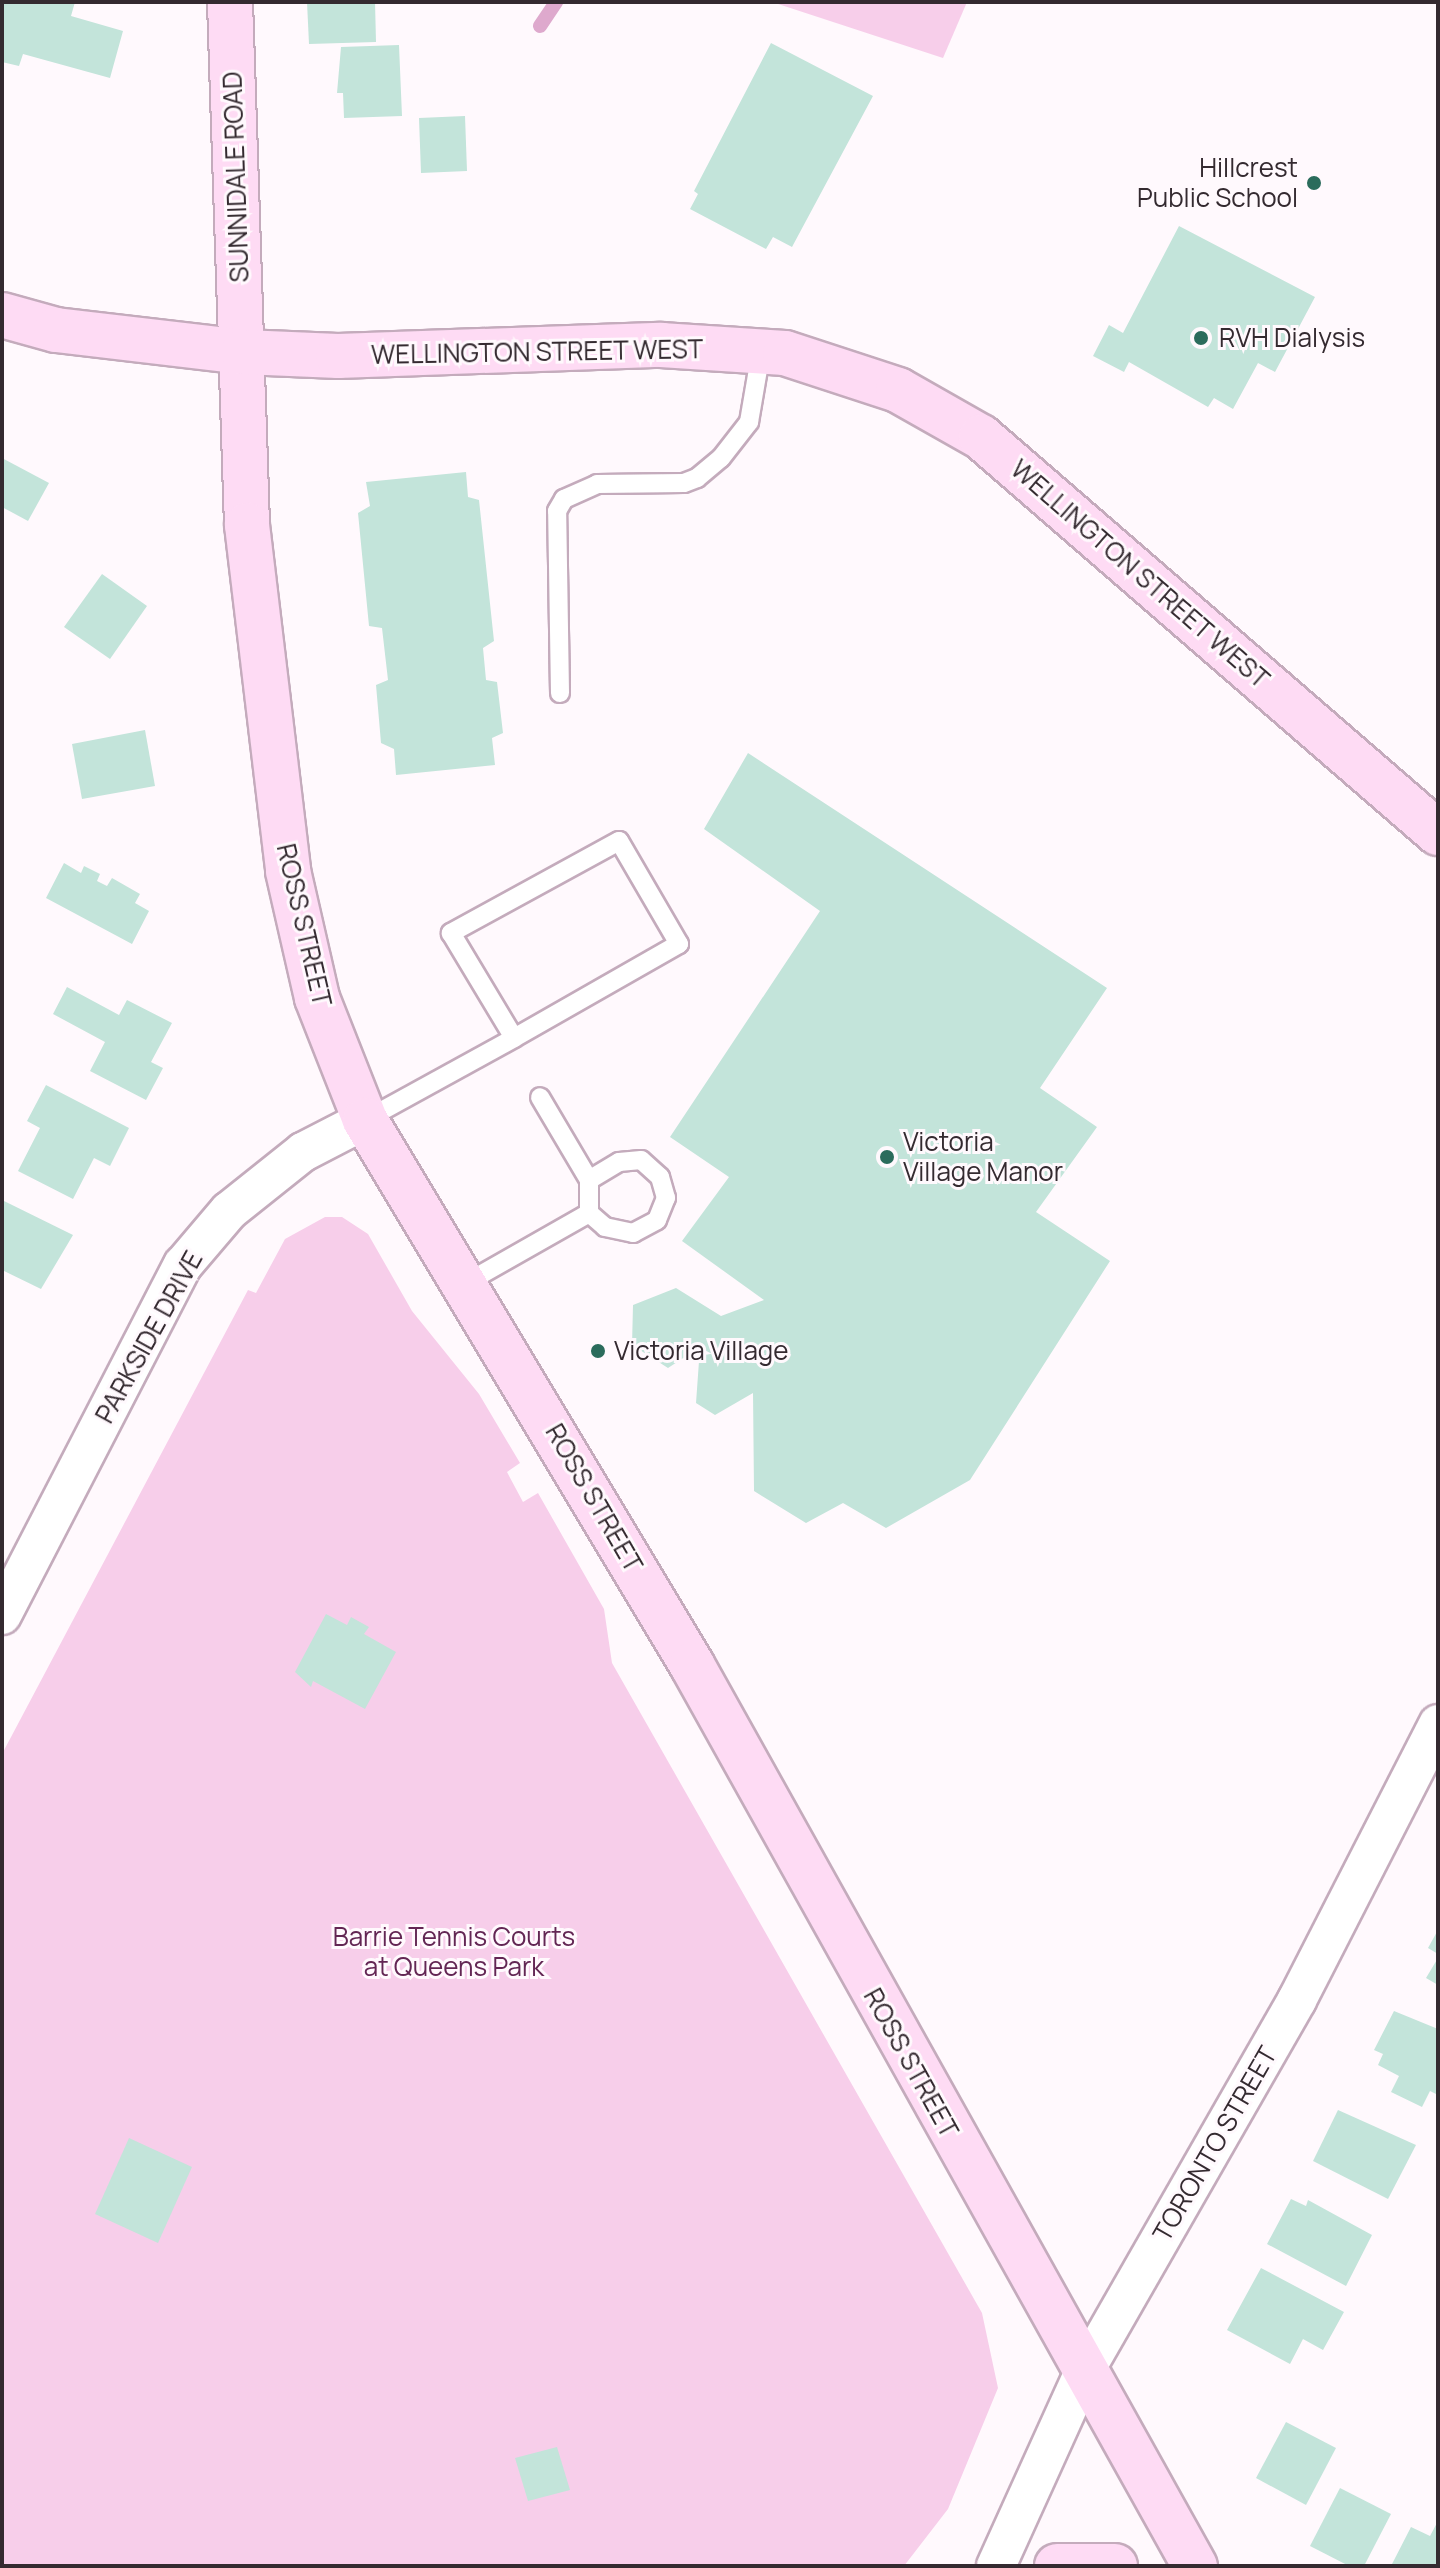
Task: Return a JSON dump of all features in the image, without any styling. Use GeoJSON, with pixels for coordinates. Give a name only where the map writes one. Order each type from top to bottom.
{"type":"FeatureCollection","features":[{"type":"Feature","properties":{"kind":"main road","name":"SUNNIDALE ROAD"},"geometry":{"type":"LineString","coordinates":[[230,2],[243,352]]}},
{"type":"Feature","properties":{"kind":"main road","name":"WELLINGTON STREET WEST"},"geometry":{"type":"LineString","coordinates":[[2,315],[56,330],[243,352],[338,356],[661,345],[785,353],[898,390],[981,437],[1438,833]]}},
{"type":"Feature","properties":{"kind":"main road","name":"ROSS STREET"},"geometry":{"type":"LineString","coordinates":[[243,352],[247,525],[288,871],[317,998],[365,1120],[466,1283],[692,1665],[1195,2566]]}},
{"type":"Feature","properties":{"kind":"main road"},"geometry":{"type":"LineString","coordinates":[[1057,2566],[1115,2566]]}},
{"type":"Feature","properties":{"kind":"street","name":"PARKSIDE DRIVE"},"geometry":{"type":"LineString","coordinates":[[2,1615],[183,1265],[229,1211],[303,1152],[365,1120]]}},
{"type":"Feature","properties":{"kind":"street","name":"TORONTO STREET"},"geometry":{"type":"LineString","coordinates":[[996,2566],[1084,2372],[1297,2000],[1438,1724]]}},
{"type":"Feature","properties":{"kind":"lane"},"geometry":{"type":"LineString","coordinates":[[560,693],[557,511],[564,499],[597,484],[684,483],[697,478],[721,458],[749,422],[761,352]]}},
{"type":"Feature","properties":{"kind":"lane"},"geometry":{"type":"LineString","coordinates":[[365,1120],[514,1038],[679,944],[619,841],[451,933],[514,1038]]}},
{"type":"Feature","properties":{"kind":"lane"},"geometry":{"type":"LineString","coordinates":[[540,1097],[589,1180],[589,1213],[605,1227],[633,1233],[657,1220],[666,1198],[660,1177],[641,1160],[619,1162],[589,1180]]}},
{"type":"Feature","properties":{"kind":"lane"},"geometry":{"type":"LineString","coordinates":[[466,1283],[589,1213]]}},
{"type":"Feature","properties":{"kind":"green space"},"geometry":{"type":"Polygon","coordinates":[[[772,2],[967,2],[943,58],[772,2]]]}},
{"type":"Feature","properties":{"kind":"green space","name":"Barrie Tennis Courts at Queens Park"},"geometry":{"type":"Polygon","coordinates":[[[325,1217],[342,1217],[368,1234],[412,1311],[479,1394],[520,1463],[507,1472],[523,1502],[538,1493],[604,1609],[612,1663],[982,2313],[998,2388],[948,2509],[904,2566],[2,2566],[2,1754],[248,1290],[256,1293],[285,1239],[325,1217]]]}},
{"type":"Feature","properties":{"kind":"building"},"geometry":{"type":"Polygon","coordinates":[[[2,2],[75,2],[71,16],[123,31],[110,78],[23,54],[19,66],[2,62],[2,2]]]}},
{"type":"Feature","properties":{"kind":"building"},"geometry":{"type":"Polygon","coordinates":[[[307,2],[375,2],[376,42],[309,44],[307,2]]]}},
{"type":"Feature","properties":{"kind":"building"},"geometry":{"type":"Polygon","coordinates":[[[771,43],[873,96],[792,247],[773,237],[766,249],[690,209],[698,194],[694,191],[771,43]]]}},
{"type":"Feature","properties":{"kind":"building"},"geometry":{"type":"Polygon","coordinates":[[[399,45],[402,116],[344,118],[343,93],[337,93],[341,47],[399,45]]]}},
{"type":"Feature","properties":{"kind":"building"},"geometry":{"type":"Polygon","coordinates":[[[465,116],[467,171],[421,173],[419,118],[465,116]]]}},
{"type":"Feature","properties":{"kind":"building"},"geometry":{"type":"Polygon","coordinates":[[[1179,226],[1315,297],[1275,372],[1258,363],[1233,409],[1214,398],[1208,407],[1129,362],[1124,372],[1093,356],[1109,325],[1123,333],[1179,226]]]}},
{"type":"Feature","properties":{"kind":"building"},"geometry":{"type":"Polygon","coordinates":[[[2,458],[49,483],[28,521],[2,507],[2,458]]]}},
{"type":"Feature","properties":{"kind":"building"},"geometry":{"type":"Polygon","coordinates":[[[466,472],[468,497],[479,500],[494,641],[483,648],[486,680],[497,682],[503,733],[492,738],[495,765],[396,775],[394,749],[381,743],[376,685],[388,680],[382,628],[369,626],[358,513],[370,506],[366,482],[466,472]]]}},
{"type":"Feature","properties":{"kind":"building"},"geometry":{"type":"Polygon","coordinates":[[[102,574],[147,606],[110,659],[64,627],[102,574]]]}},
{"type":"Feature","properties":{"kind":"building"},"geometry":{"type":"Polygon","coordinates":[[[145,730],[155,786],[82,799],[72,744],[145,730]]]}},
{"type":"Feature","properties":{"kind":"building","name":"Victoria Village Manor"},"geometry":{"type":"Polygon","coordinates":[[[748,753],[1107,988],[1040,1088],[1097,1127],[1036,1212],[1110,1261],[970,1480],[886,1528],[843,1503],[806,1523],[754,1491],[753,1393],[715,1415],[696,1403],[700,1347],[668,1368],[632,1345],[633,1305],[676,1288],[721,1316],[764,1300],[682,1241],[729,1177],[670,1137],[820,911],[704,829],[748,753]]]}},
{"type":"Feature","properties":{"kind":"building"},"geometry":{"type":"Polygon","coordinates":[[[64,863],[81,873],[84,866],[100,874],[97,881],[107,886],[112,878],[140,894],[135,903],[149,911],[132,944],[46,898],[64,863]]]}},
{"type":"Feature","properties":{"kind":"building"},"geometry":{"type":"Polygon","coordinates":[[[67,987],[119,1015],[127,1000],[172,1023],[151,1062],[163,1068],[146,1100],[90,1071],[105,1042],[53,1014],[67,987]]]}},
{"type":"Feature","properties":{"kind":"building"},"geometry":{"type":"Polygon","coordinates":[[[46,1085],[129,1128],[110,1166],[94,1158],[73,1199],[18,1171],[40,1128],[27,1121],[46,1085]]]}},
{"type":"Feature","properties":{"kind":"building"},"geometry":{"type":"Polygon","coordinates":[[[2,1200],[73,1235],[41,1289],[2,1270],[2,1200]]]}},
{"type":"Feature","properties":{"kind":"building"},"geometry":{"type":"Polygon","coordinates":[[[326,1614],[347,1625],[351,1617],[369,1627],[364,1634],[396,1652],[365,1709],[313,1681],[311,1687],[295,1672],[326,1614]]]}},
{"type":"Feature","properties":{"kind":"building"},"geometry":{"type":"Polygon","coordinates":[[[1438,1930],[1438,1954],[1428,1948],[1438,1930]]]}},
{"type":"Feature","properties":{"kind":"building"},"geometry":{"type":"Polygon","coordinates":[[[1438,1958],[1438,1985],[1426,1978],[1438,1958]]]}},
{"type":"Feature","properties":{"kind":"building"},"geometry":{"type":"Polygon","coordinates":[[[1394,2011],[1438,2029],[1438,2095],[1430,2091],[1422,2107],[1391,2092],[1399,2076],[1378,2065],[1383,2054],[1374,2050],[1394,2011]]]}},
{"type":"Feature","properties":{"kind":"building"},"geometry":{"type":"Polygon","coordinates":[[[1338,2110],[1416,2145],[1388,2199],[1313,2161],[1338,2110]]]}},
{"type":"Feature","properties":{"kind":"building"},"geometry":{"type":"Polygon","coordinates":[[[129,2138],[192,2167],[158,2243],[95,2214],[129,2138]]]}},
{"type":"Feature","properties":{"kind":"building"},"geometry":{"type":"Polygon","coordinates":[[[1291,2199],[1306,2206],[1308,2200],[1372,2235],[1346,2286],[1267,2244],[1291,2199]]]}},
{"type":"Feature","properties":{"kind":"building"},"geometry":{"type":"Polygon","coordinates":[[[1261,2268],[1344,2312],[1323,2350],[1303,2339],[1290,2364],[1227,2330],[1261,2268]]]}},
{"type":"Feature","properties":{"kind":"building"},"geometry":{"type":"Polygon","coordinates":[[[1286,2422],[1336,2448],[1306,2505],[1256,2478],[1286,2422]]]}},
{"type":"Feature","properties":{"kind":"building"},"geometry":{"type":"Polygon","coordinates":[[[557,2447],[570,2490],[528,2501],[515,2458],[557,2447]]]}},
{"type":"Feature","properties":{"kind":"building"},"geometry":{"type":"Polygon","coordinates":[[[1340,2488],[1391,2514],[1364,2566],[1349,2566],[1310,2546],[1340,2488]]]}},
{"type":"Feature","properties":{"kind":"building"},"geometry":{"type":"Polygon","coordinates":[[[1438,2521],[1438,2566],[1391,2566],[1411,2527],[1430,2536],[1438,2521]]]}},
{"type":"Feature","properties":{"kind":"waterway"},"geometry":{"type":"LineString","coordinates":[[540,26],[556,2]]}},
{"type":"Feature","properties":{"kind":"place","name":"Hillcrest Public School"},"geometry":{"type":"Point","coordinates":[1314,183]}},
{"type":"Feature","properties":{"kind":"place","name":"RVH Dialysis"},"geometry":{"type":"Point","coordinates":[1201,338]}},
{"type":"Feature","properties":{"kind":"place","name":"Victoria Village Manor"},"geometry":{"type":"Point","coordinates":[887,1157]}},
{"type":"Feature","properties":{"kind":"place","name":"Victoria Village"},"geometry":{"type":"Point","coordinates":[598,1351]}}]}
